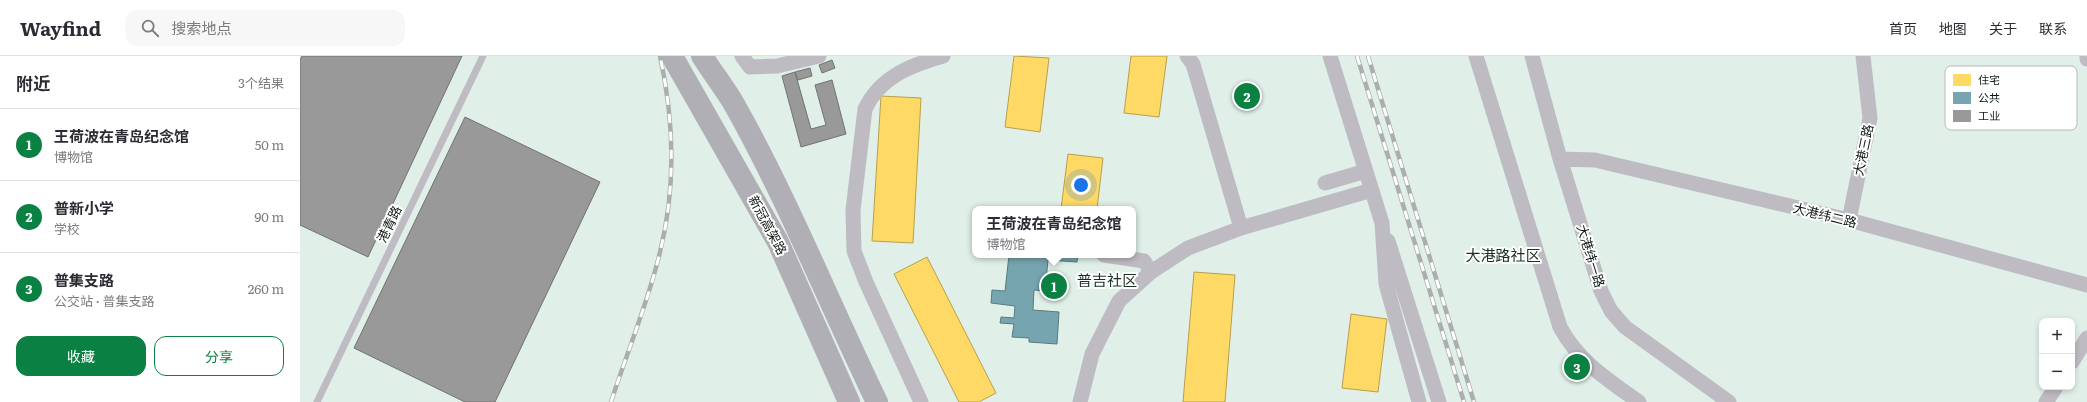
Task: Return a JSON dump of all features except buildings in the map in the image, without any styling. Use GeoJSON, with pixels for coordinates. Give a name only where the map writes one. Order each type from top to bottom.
{"type":"FeatureCollection","features":[{"type":"Feature","properties":{"kind":"highway","name":"新冠高架路"},"geometry":{"type":"LineString","coordinates":[[672,56],[778,242],[849,402]]}},
{"type":"Feature","properties":{"kind":"highway","name":"新冠高架路"},"geometry":{"type":"LineString","coordinates":[[702,56],[733,103],[764,162],[815,267],[877,402]]}},
{"type":"Feature","properties":{"kind":"street"},"geometry":{"type":"LineString","coordinates":[[742,56],[750,67],[777,66],[819,56]]}},
{"type":"Feature","properties":{"kind":"street"},"geometry":{"type":"LineString","coordinates":[[921,402],[866,282],[854,251],[853,210],[865,109],[870,100],[877,89],[896,74],[914,64],[943,56]]}},
{"type":"Feature","properties":{"kind":"street"},"geometry":{"type":"LineString","coordinates":[[1187,56],[1195,71],[1241,228]]}},
{"type":"Feature","properties":{"kind":"street"},"geometry":{"type":"LineString","coordinates":[[1330,56],[1382,223],[1402,279],[1439,402]]}},
{"type":"Feature","properties":{"kind":"street"},"geometry":{"type":"LineString","coordinates":[[1476,56],[1560,327],[1569,344],[1593,369],[1639,402]]}},
{"type":"Feature","properties":{"kind":"street","name":"大港纬一路"},"geometry":{"type":"LineString","coordinates":[[1532,56],[1560,158],[1601,291],[1611,311],[1625,327],[1729,402]]}},
{"type":"Feature","properties":{"kind":"street","name":"大港三路"},"geometry":{"type":"LineString","coordinates":[[1849,220],[1870,118],[1863,56]]}},
{"type":"Feature","properties":{"kind":"street","name":"大港纬二路"},"geometry":{"type":"LineString","coordinates":[[1560,158],[1595,160],[1849,220],[2087,285]]}},
{"type":"Feature","properties":{"kind":"street"},"geometry":{"type":"LineString","coordinates":[[1325,183],[1366,171]]}},
{"type":"Feature","properties":{"kind":"street"},"geometry":{"type":"LineString","coordinates":[[1080,402],[1092,354],[1119,301],[1151,272],[1188,248],[1241,228],[1372,190]]}},
{"type":"Feature","properties":{"kind":"street"},"geometry":{"type":"LineString","coordinates":[[1382,223],[1386,284],[1419,402]]}},
{"type":"Feature","properties":{"kind":"street"},"geometry":{"type":"LineString","coordinates":[[1124,258],[1144,261],[1151,272]]}},
{"type":"Feature","properties":{"kind":"street"},"geometry":{"type":"LineString","coordinates":[[2075,357],[2087,338]]}},
{"type":"Feature","properties":{"kind":"street"},"geometry":{"type":"LineString","coordinates":[[2046,402],[2054,390]]}},
{"type":"Feature","properties":{"kind":"lane","name":"港青路"},"geometry":{"type":"LineString","coordinates":[[317,402],[483,56]]}},
{"type":"Feature","properties":{"kind":"railway"},"geometry":{"type":"LineString","coordinates":[[611,402],[655,271],[669,203],[671,179],[670,129],[665,80],[660,56]]}},
{"type":"Feature","properties":{"kind":"railway"},"geometry":{"type":"LineString","coordinates":[[1357,56],[1464,402]]}},
{"type":"Feature","properties":{"kind":"railway"},"geometry":{"type":"LineString","coordinates":[[1368,56],[1474,402]]}},
{"type":"Feature","properties":{"kind":"place","name":"普新小学"},"geometry":{"type":"Point","coordinates":[1247,96]}},
{"type":"Feature","properties":{"kind":"place","name":"王荷波在青岛纪念馆"},"geometry":{"type":"Point","coordinates":[1054,286]}},
{"type":"Feature","properties":{"kind":"place","name":"普集支路"},"geometry":{"type":"Point","coordinates":[1577,367]}},
{"type":"Feature","properties":{"kind":"district","name":"大港路社区"},"geometry":{"type":"Point","coordinates":[1503,256]}},
{"type":"Feature","properties":{"kind":"district","name":"普吉社区"},"geometry":{"type":"Point","coordinates":[1107,281]}}]}
